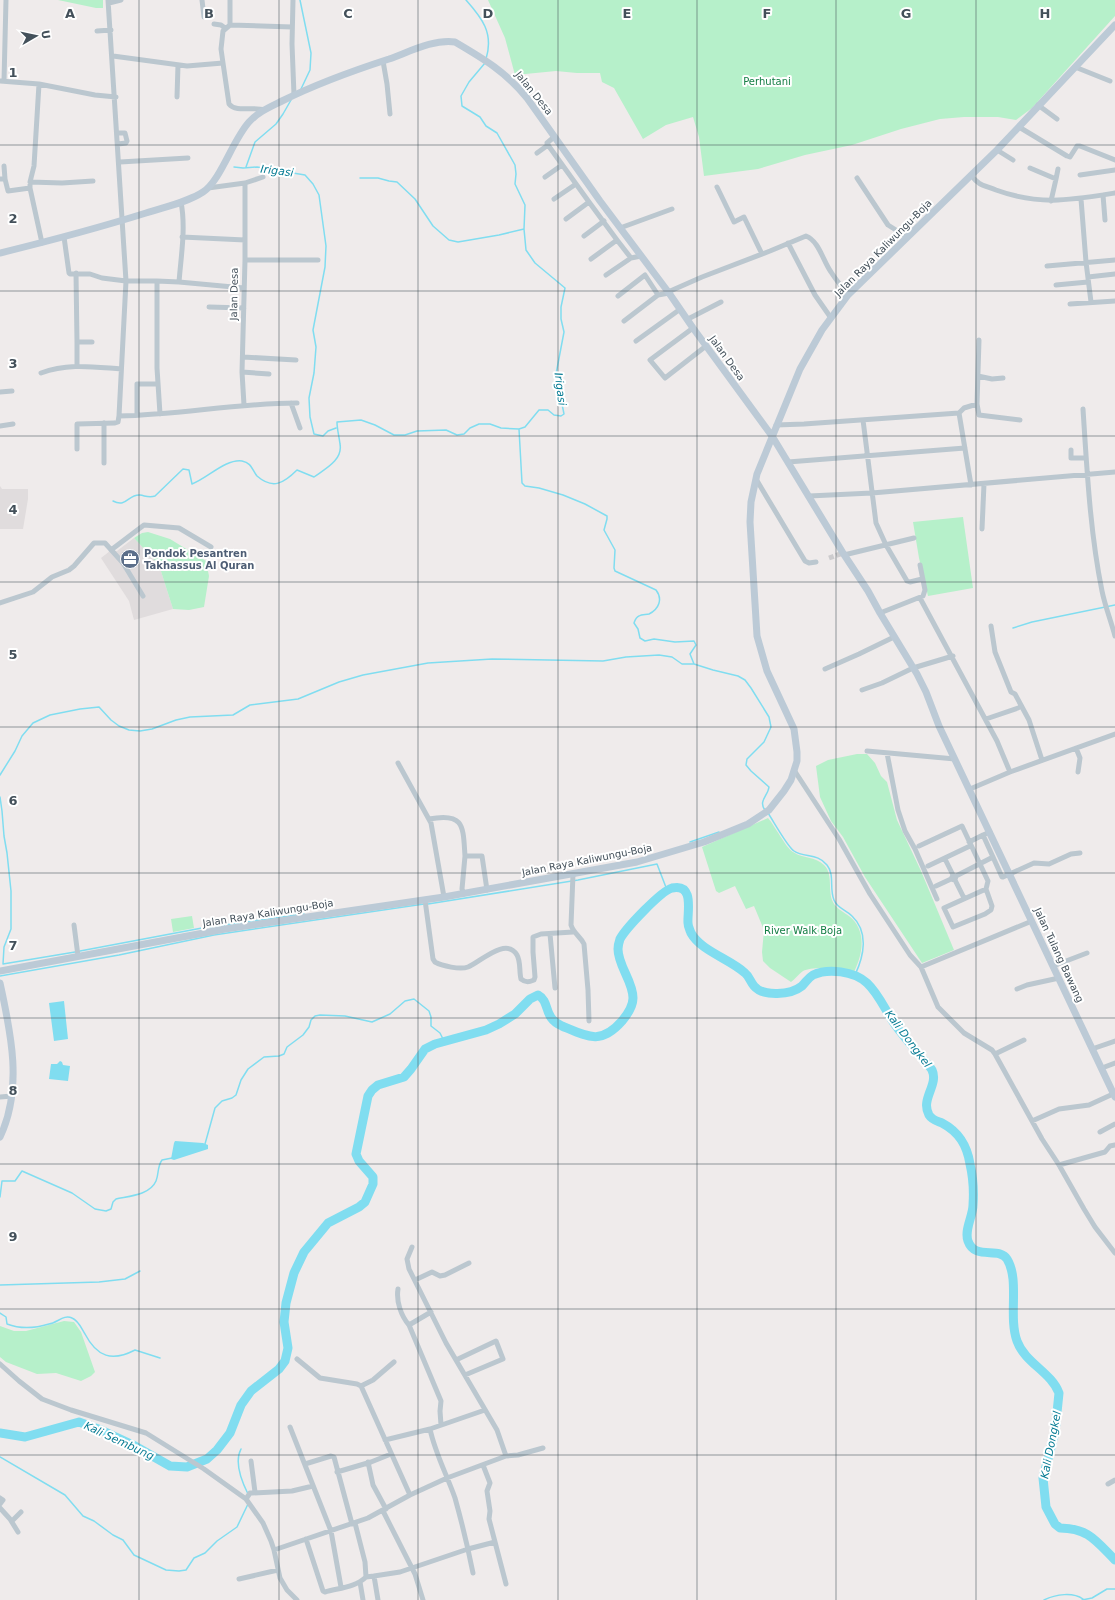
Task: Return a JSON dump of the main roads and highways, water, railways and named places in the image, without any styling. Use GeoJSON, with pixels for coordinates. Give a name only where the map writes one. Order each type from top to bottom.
{"type":"FeatureCollection","features":[{"type":"Feature","properties":{"kind":"water"},"geometry":{"type":"Polygon","coordinates":[[[64,1001],[68,1039],[54,1041],[49,1003],[64,1001]]]}},
{"type":"Feature","properties":{"kind":"water"},"geometry":{"type":"Polygon","coordinates":[[[60,1061],[63,1065],[70,1066],[68,1081],[49,1079],[51,1064],[57,1064],[60,1061]]]}},
{"type":"Feature","properties":{"kind":"water"},"geometry":{"type":"Polygon","coordinates":[[[175,1141],[203,1143],[208,1145],[208,1149],[174,1160],[171,1159],[175,1141]]]}},
{"type":"Feature","properties":{"kind":"waterway","name":"Irigasi"},"geometry":{"type":"LineString","coordinates":[[300,0],[311,53],[310,70],[301,89]]}},
{"type":"Feature","properties":{"kind":"waterway","name":"Irigasi"},"geometry":{"type":"LineString","coordinates":[[466,0],[477,13],[485,26],[488,41],[486,59]]}},
{"type":"Feature","properties":{"kind":"waterway","name":"Irigasi"},"geometry":{"type":"LineString","coordinates":[[113,501],[118,503],[125,502],[136,495],[149,497],[155,496],[183,469],[189,470],[192,484],[223,466],[236,461],[248,463],[257,476],[268,483],[273,484],[283,481],[297,470],[314,477],[332,464],[339,455],[340,444],[337,422],[361,420],[375,425],[394,435],[405,435],[417,431],[446,430],[457,435],[464,434],[470,428],[479,424],[490,424],[501,428],[519,429],[525,427],[539,410],[548,410],[554,415],[561,416],[564,414],[556,374],[564,332],[561,319],[561,307],[565,288],[535,263],[526,250],[524,229],[525,205],[515,184],[515,165],[497,133],[486,126],[480,117],[462,106],[461,96],[469,82],[485,63]]}},
{"type":"Feature","properties":{"kind":"waterway","name":"Irigasi"},"geometry":{"type":"LineString","coordinates":[[246,167],[255,142],[276,124],[291,100]]}},
{"type":"Feature","properties":{"kind":"waterway","name":"Irigasi"},"geometry":{"type":"LineString","coordinates":[[234,167],[257,167],[305,175],[313,184],[319,195],[326,246],[325,267],[313,330],[316,347],[314,373],[309,398],[310,417],[314,434],[323,436],[328,431],[336,428]]}},
{"type":"Feature","properties":{"kind":"waterway","name":"Irigasi"},"geometry":{"type":"LineString","coordinates":[[360,178],[378,178],[397,182],[415,199],[433,226],[449,240],[458,242],[524,229]]}},
{"type":"Feature","properties":{"kind":"waterway"},"geometry":{"type":"LineString","coordinates":[[519,429],[522,483],[525,486],[539,488],[563,495],[585,504],[607,516],[604,530],[615,550],[615,571],[656,590],[658,593],[659,604],[657,607],[649,614],[638,616],[635,620],[634,623],[638,629],[640,638],[645,641],[654,639],[675,642],[694,641],[696,645],[690,654],[694,664]]}},
{"type":"Feature","properties":{"kind":"waterway"},"geometry":{"type":"LineString","coordinates":[[1013,628],[1032,622],[1115,605]]}},
{"type":"Feature","properties":{"kind":"waterway"},"geometry":{"type":"LineString","coordinates":[[0,775],[15,751],[22,736],[33,723],[50,715],[80,709],[99,707],[119,726],[129,730],[140,731],[152,729],[176,720],[190,717],[233,715],[250,705],[298,699],[339,682],[363,675],[428,663],[492,659],[603,661],[626,657],[659,655],[672,657],[682,664],[694,664],[738,676],[745,680],[751,688],[769,717],[771,727],[764,742],[747,759],[746,765],[769,787],[763,801],[763,807],[765,810]]}},
{"type":"Feature","properties":{"kind":"waterway"},"geometry":{"type":"LineString","coordinates":[[0,797],[11,891],[11,929],[4,947],[3,964],[75,952]]}},
{"type":"Feature","properties":{"kind":"waterway"},"geometry":{"type":"LineString","coordinates":[[768,813],[784,839],[794,851],[815,857],[827,865],[831,873],[832,891],[835,903],[850,914],[861,929],[863,937],[861,960],[855,975]]}},
{"type":"Feature","properties":{"kind":"waterway"},"geometry":{"type":"LineString","coordinates":[[690,842],[719,832]]}},
{"type":"Feature","properties":{"kind":"waterway"},"geometry":{"type":"LineString","coordinates":[[428,904],[578,880],[657,864],[667,890]]}},
{"type":"Feature","properties":{"kind":"waterway","name":"Kali Sembung"},"geometry":{"type":"LineString","coordinates":[[0,1433],[25,1437],[79,1422],[101,1430],[133,1445],[170,1466],[187,1467],[207,1459],[217,1450],[230,1433],[241,1405],[251,1391],[279,1369],[285,1361],[288,1348],[284,1322],[286,1303],[294,1273],[304,1252],[328,1223],[359,1207],[365,1202],[373,1184],[373,1177],[359,1161],[356,1154],[368,1096],[372,1090],[378,1085],[404,1077],[425,1049],[435,1044],[486,1030],[499,1024],[515,1014],[530,999],[538,995],[542,998],[552,1018],[562,1026],[587,1036],[594,1037],[601,1036],[614,1029],[624,1019],[633,1001],[631,986],[620,961],[618,948],[620,939],[636,919],[660,896],[672,888],[679,888],[684,890],[687,894],[689,906],[688,926],[691,933],[702,945],[739,968],[746,974],[758,990],[777,994],[784,993],[802,986],[813,975],[833,971],[848,973],[862,979],[871,987],[896,1026],[931,1068],[934,1076],[927,1103],[929,1115],[958,1135],[969,1157],[973,1179],[973,1209],[967,1232],[968,1241],[971,1247],[976,1250],[1003,1255],[1007,1259],[1013,1277],[1013,1321],[1017,1341],[1021,1349],[1050,1379],[1059,1393],[1055,1432],[1043,1478],[1046,1507],[1055,1524],[1060,1528],[1078,1530],[1085,1533],[1097,1542],[1115,1560]]}},
{"type":"Feature","properties":{"kind":"waterway"},"geometry":{"type":"LineString","coordinates":[[0,976],[119,955],[214,935],[424,904]]}},
{"type":"Feature","properties":{"kind":"waterway"},"geometry":{"type":"LineString","coordinates":[[80,951],[202,928],[304,914]]}},
{"type":"Feature","properties":{"kind":"waterway"},"geometry":{"type":"LineString","coordinates":[[205,1144],[215,1108],[222,1101],[236,1095],[241,1080],[248,1069],[264,1057],[279,1056],[284,1054],[287,1047],[303,1035],[309,1027],[311,1020],[315,1016],[345,1016],[372,1022],[390,1014],[405,1001],[414,999],[429,1011],[431,1026],[440,1033],[444,1041]]}},
{"type":"Feature","properties":{"kind":"waterway"},"geometry":{"type":"LineString","coordinates":[[0,1197],[2,1181],[15,1181],[22,1171],[72,1193],[95,1209],[106,1211],[111,1209],[113,1202],[116,1199],[139,1194],[153,1186],[158,1176],[159,1165],[162,1160],[172,1158]]}},
{"type":"Feature","properties":{"kind":"waterway"},"geometry":{"type":"LineString","coordinates":[[0,1285],[99,1282],[125,1279],[140,1271]]}},
{"type":"Feature","properties":{"kind":"waterway"},"geometry":{"type":"LineString","coordinates":[[0,1313],[6,1317],[7,1324],[23,1327],[44,1325],[69,1317],[78,1323],[95,1348],[106,1355],[119,1356],[135,1350],[160,1358]]}},
{"type":"Feature","properties":{"kind":"waterway"},"geometry":{"type":"LineString","coordinates":[[241,1449],[238,1460],[241,1478],[248,1494]]}},
{"type":"Feature","properties":{"kind":"waterway"},"geometry":{"type":"LineString","coordinates":[[0,1457],[65,1495],[83,1516],[94,1521],[113,1535],[123,1540],[134,1555],[166,1570],[186,1570],[194,1558],[205,1553],[217,1541],[237,1527],[248,1504]]}},
{"type":"Feature","properties":{"kind":"waterway"},"geometry":{"type":"LineString","coordinates":[[1082,1600],[1092,1598],[1107,1589],[1115,1589]]}},
{"type":"Feature","properties":{"kind":"waterway"},"geometry":{"type":"LineString","coordinates":[[1044,1600],[1054,1596],[1064,1595],[1074,1595],[1083,1599]]}},
{"type":"Feature","properties":{"kind":"tunnel"},"geometry":{"type":"LineString","coordinates":[[829,558],[843,553]]}},
{"type":"Feature","properties":{"kind":"place","name":"Pondok Pesantren Takhassus Al Quran"},"geometry":{"type":"Point","coordinates":[130,559]}},
{"type":"Feature","properties":{"kind":"park label","name":"Perhutani"},"geometry":{"type":"Point","coordinates":[767,81]}},
{"type":"Feature","properties":{"kind":"park label","name":"River Walk Boja"},"geometry":{"type":"Point","coordinates":[803,930]}},
{"type":"Feature","properties":{"kind":"water label","name":"Kali Dongkel"},"geometry":{"type":"Point","coordinates":[908,1039]}},
{"type":"Feature","properties":{"kind":"water label","name":"Kali Dongkel"},"geometry":{"type":"Point","coordinates":[1051,1445]}}]}
